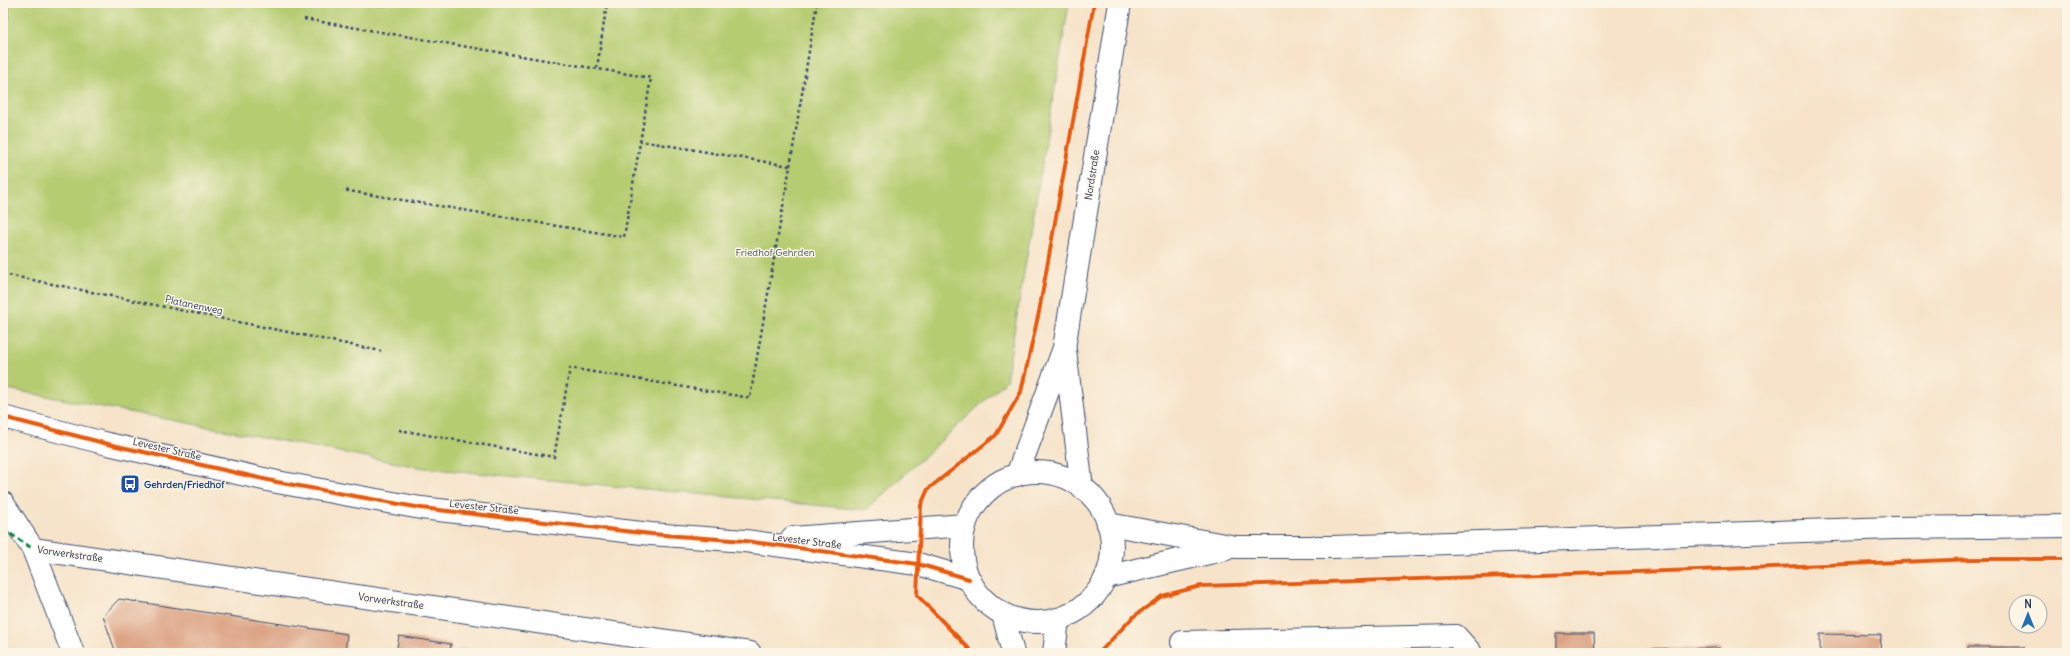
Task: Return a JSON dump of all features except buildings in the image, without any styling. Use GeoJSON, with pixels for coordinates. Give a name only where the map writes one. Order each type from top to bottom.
{"type":"FeatureCollection","features":[{"type":"Feature","properties":{"kind":"street","name":"Nordstraße"},"geometry":{"type":"LineString","coordinates":[[1017,475],[1064,348],[1120,3]]}},
{"type":"Feature","properties":{"kind":"street","name":"Nordstraße"},"geometry":{"type":"LineString","coordinates":[[1064,348],[1082,488]]}},
{"type":"Feature","properties":{"kind":"street","name":"Levester Straße"},"geometry":{"type":"LineString","coordinates":[[3,417],[108,444],[269,480],[421,508],[652,534],[745,541],[918,564],[969,579]]}},
{"type":"Feature","properties":{"kind":"street"},"geometry":{"type":"LineString","coordinates":[[1040,473],[1062,477],[1082,488],[1098,505],[1108,524],[1112,547],[1106,577],[1099,589],[1084,606],[1058,619],[1040,622],[1020,620],[1003,614],[990,605],[978,593],[969,579],[964,563],[963,551],[965,525],[978,500],[996,485],[1017,475],[1040,473]]}},
{"type":"Feature","properties":{"kind":"street","name":"Vorwerkstraße"},"geometry":{"type":"LineString","coordinates":[[3,504],[33,549],[74,653]]}},
{"type":"Feature","properties":{"kind":"street"},"geometry":{"type":"LineString","coordinates":[[1108,524],[1236,547],[1332,547],[1895,528],[2067,526]]}},
{"type":"Feature","properties":{"kind":"street","name":"Levester Straße"},"geometry":{"type":"LineString","coordinates":[[745,541],[965,525]]}},
{"type":"Feature","properties":{"kind":"street"},"geometry":{"type":"LineString","coordinates":[[1106,577],[1236,547]]}},
{"type":"Feature","properties":{"kind":"street","name":"Vorwerkstraße"},"geometry":{"type":"LineString","coordinates":[[33,549],[750,653]]}},
{"type":"Feature","properties":{"kind":"street"},"geometry":{"type":"LineString","coordinates":[[1003,614],[1013,653]]}},
{"type":"Feature","properties":{"kind":"street"},"geometry":{"type":"LineString","coordinates":[[1054,653],[1058,619]]}},
{"type":"Feature","properties":{"kind":"street"},"geometry":{"type":"LineString","coordinates":[[1182,642],[1456,636],[1471,653]]}},
{"type":"Feature","properties":{"kind":"path"},"geometry":{"type":"LineString","coordinates":[[3,36],[9,3]]}},
{"type":"Feature","properties":{"kind":"path"},"geometry":{"type":"LineString","coordinates":[[597,68],[607,3]]}},
{"type":"Feature","properties":{"kind":"path"},"geometry":{"type":"LineString","coordinates":[[399,430],[554,457],[570,368],[750,398],[817,3]]}},
{"type":"Feature","properties":{"kind":"path"},"geometry":{"type":"LineString","coordinates":[[304,19],[651,78],[624,237],[343,190]]}},
{"type":"Feature","properties":{"kind":"path"},"geometry":{"type":"LineString","coordinates":[[641,141],[790,166]]}},
{"type":"Feature","properties":{"kind":"green space","name":"Friedhof Gehrden"},"geometry":{"type":"Polygon","coordinates":[[[3,3],[1069,3],[1006,381],[866,510],[424,468],[3,388],[3,3]]]}},
{"type":"Feature","properties":{"kind":"marked path"},"geometry":{"type":"LineString","coordinates":[[3,529],[33,549]]}},
{"type":"Feature","properties":{"kind":"cycle path"},"geometry":{"type":"LineString","coordinates":[[973,653],[917,595],[921,505],[928,489],[996,435],[1021,392],[1039,312],[1094,3]]}},
{"type":"Feature","properties":{"kind":"cycle path"},"geometry":{"type":"LineString","coordinates":[[3,417],[108,444],[277,482],[421,508],[651,534],[745,541],[918,564],[969,579]]}},
{"type":"Feature","properties":{"kind":"cycle path"},"geometry":{"type":"LineString","coordinates":[[1099,653],[1133,617],[1162,596],[1201,586],[1697,570],[1974,559],[2067,559]]}},
{"type":"Feature","properties":{"kind":"place","name":"Gehrden/Friedhof"},"geometry":{"type":"Point","coordinates":[130,484]}}]}
